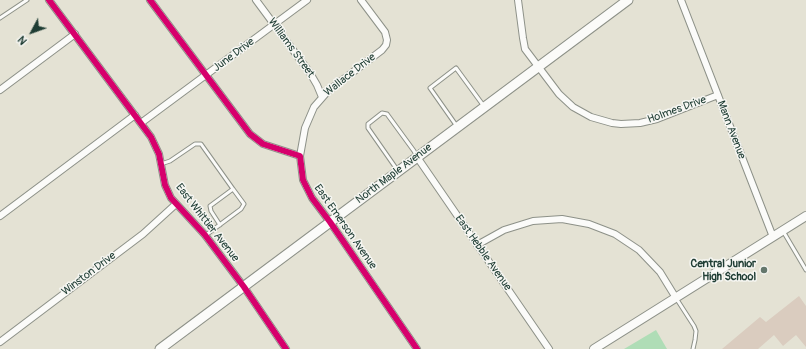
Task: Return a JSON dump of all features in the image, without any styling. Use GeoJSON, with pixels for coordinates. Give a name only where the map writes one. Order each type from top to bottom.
{"type":"FeatureCollection","features":[{"type":"Feature","properties":{"kind":"main road","name":"North Maple Avenue"},"geometry":{"type":"LineString","coordinates":[[160,349],[628,0]]}},
{"type":"Feature","properties":{"kind":"street"},"geometry":{"type":"LineString","coordinates":[[0,216],[135,115],[50,0]]}},
{"type":"Feature","properties":{"kind":"street"},"geometry":{"type":"LineString","coordinates":[[150,0],[253,137],[263,144],[300,156]]}},
{"type":"Feature","properties":{"kind":"street","name":"Williams Street"},"geometry":{"type":"LineString","coordinates":[[256,0],[313,78],[322,97]]}},
{"type":"Feature","properties":{"kind":"street","name":"June Drive"},"geometry":{"type":"LineString","coordinates":[[141,124],[307,0]]}},
{"type":"Feature","properties":{"kind":"street","name":"Wallace Drive"},"geometry":{"type":"LineString","coordinates":[[300,156],[305,128],[314,107],[322,97],[382,50],[386,45],[387,40],[385,32],[361,0]]}},
{"type":"Feature","properties":{"kind":"street","name":"Holmes Drive"},"geometry":{"type":"LineString","coordinates":[[518,0],[524,44],[538,67],[559,94],[573,107],[591,117],[612,123],[631,124],[650,121],[718,95]]}},
{"type":"Feature","properties":{"kind":"street","name":"Mann Avenue"},"geometry":{"type":"LineString","coordinates":[[681,0],[773,237]]}},
{"type":"Feature","properties":{"kind":"street"},"geometry":{"type":"LineString","coordinates":[[0,90],[75,34]]}},
{"type":"Feature","properties":{"kind":"street","name":"East Whittier Avenue"},"geometry":{"type":"LineString","coordinates":[[135,115],[156,144],[167,191],[176,204],[205,236],[244,287],[286,349]]}},
{"type":"Feature","properties":{"kind":"street","name":"East Emerson Avenue"},"geometry":{"type":"LineString","coordinates":[[300,156],[302,180],[307,190],[417,349]]}},
{"type":"Feature","properties":{"kind":"street","name":"East Hebble Avenue"},"geometry":{"type":"LineString","coordinates":[[417,157],[549,349]]}},
{"type":"Feature","properties":{"kind":"street","name":"Winston Drive"},"geometry":{"type":"LineString","coordinates":[[0,342],[143,234],[176,204]]}},
{"type":"Feature","properties":{"kind":"street"},"geometry":{"type":"LineString","coordinates":[[594,349],[806,216]]}},
{"type":"Feature","properties":{"kind":"street"},"geometry":{"type":"LineString","coordinates":[[477,245],[504,230],[533,221],[562,219],[589,224],[615,234],[639,250],[660,272],[676,298]]}},
{"type":"Feature","properties":{"kind":"lane"},"geometry":{"type":"LineString","coordinates":[[0,18],[27,0]]}},
{"type":"Feature","properties":{"kind":"lane"},"geometry":{"type":"LineString","coordinates":[[457,127],[430,88],[456,68],[484,107]]}},
{"type":"Feature","properties":{"kind":"lane"},"geometry":{"type":"LineString","coordinates":[[398,171],[368,128],[368,124],[382,113],[387,114],[417,157]]}},
{"type":"Feature","properties":{"kind":"lane"},"geometry":{"type":"LineString","coordinates":[[161,164],[170,161],[195,144],[201,144],[244,204],[241,209],[205,236]]}},
{"type":"Feature","properties":{"kind":"lane"},"geometry":{"type":"LineString","coordinates":[[220,225],[210,211],[210,206],[233,189]]}},
{"type":"Feature","properties":{"kind":"lane"},"geometry":{"type":"LineString","coordinates":[[783,231],[806,270]]}},
{"type":"Feature","properties":{"kind":"lane"},"geometry":{"type":"LineString","coordinates":[[676,298],[696,331],[693,349]]}},
{"type":"Feature","properties":{"kind":"green space"},"geometry":{"type":"Polygon","coordinates":[[[656,330],[667,349],[624,349],[656,330]]]}},
{"type":"Feature","properties":{"kind":"building"},"geometry":{"type":"Polygon","coordinates":[[[799,296],[806,306],[806,347],[796,335],[783,346],[774,335],[758,349],[722,349],[760,317],[766,322],[799,296]]]}},
{"type":"Feature","properties":{"kind":"cycle path"},"geometry":{"type":"LineString","coordinates":[[49,0],[151,137],[159,154],[165,185],[171,198],[205,235],[244,287],[286,349]]}},
{"type":"Feature","properties":{"kind":"cycle path"},"geometry":{"type":"LineString","coordinates":[[150,0],[250,134],[263,144],[300,156],[303,180],[312,198],[417,349]]}},
{"type":"Feature","properties":{"kind":"place","name":"Central Junior High School"},"geometry":{"type":"Point","coordinates":[764,270]}}]}
